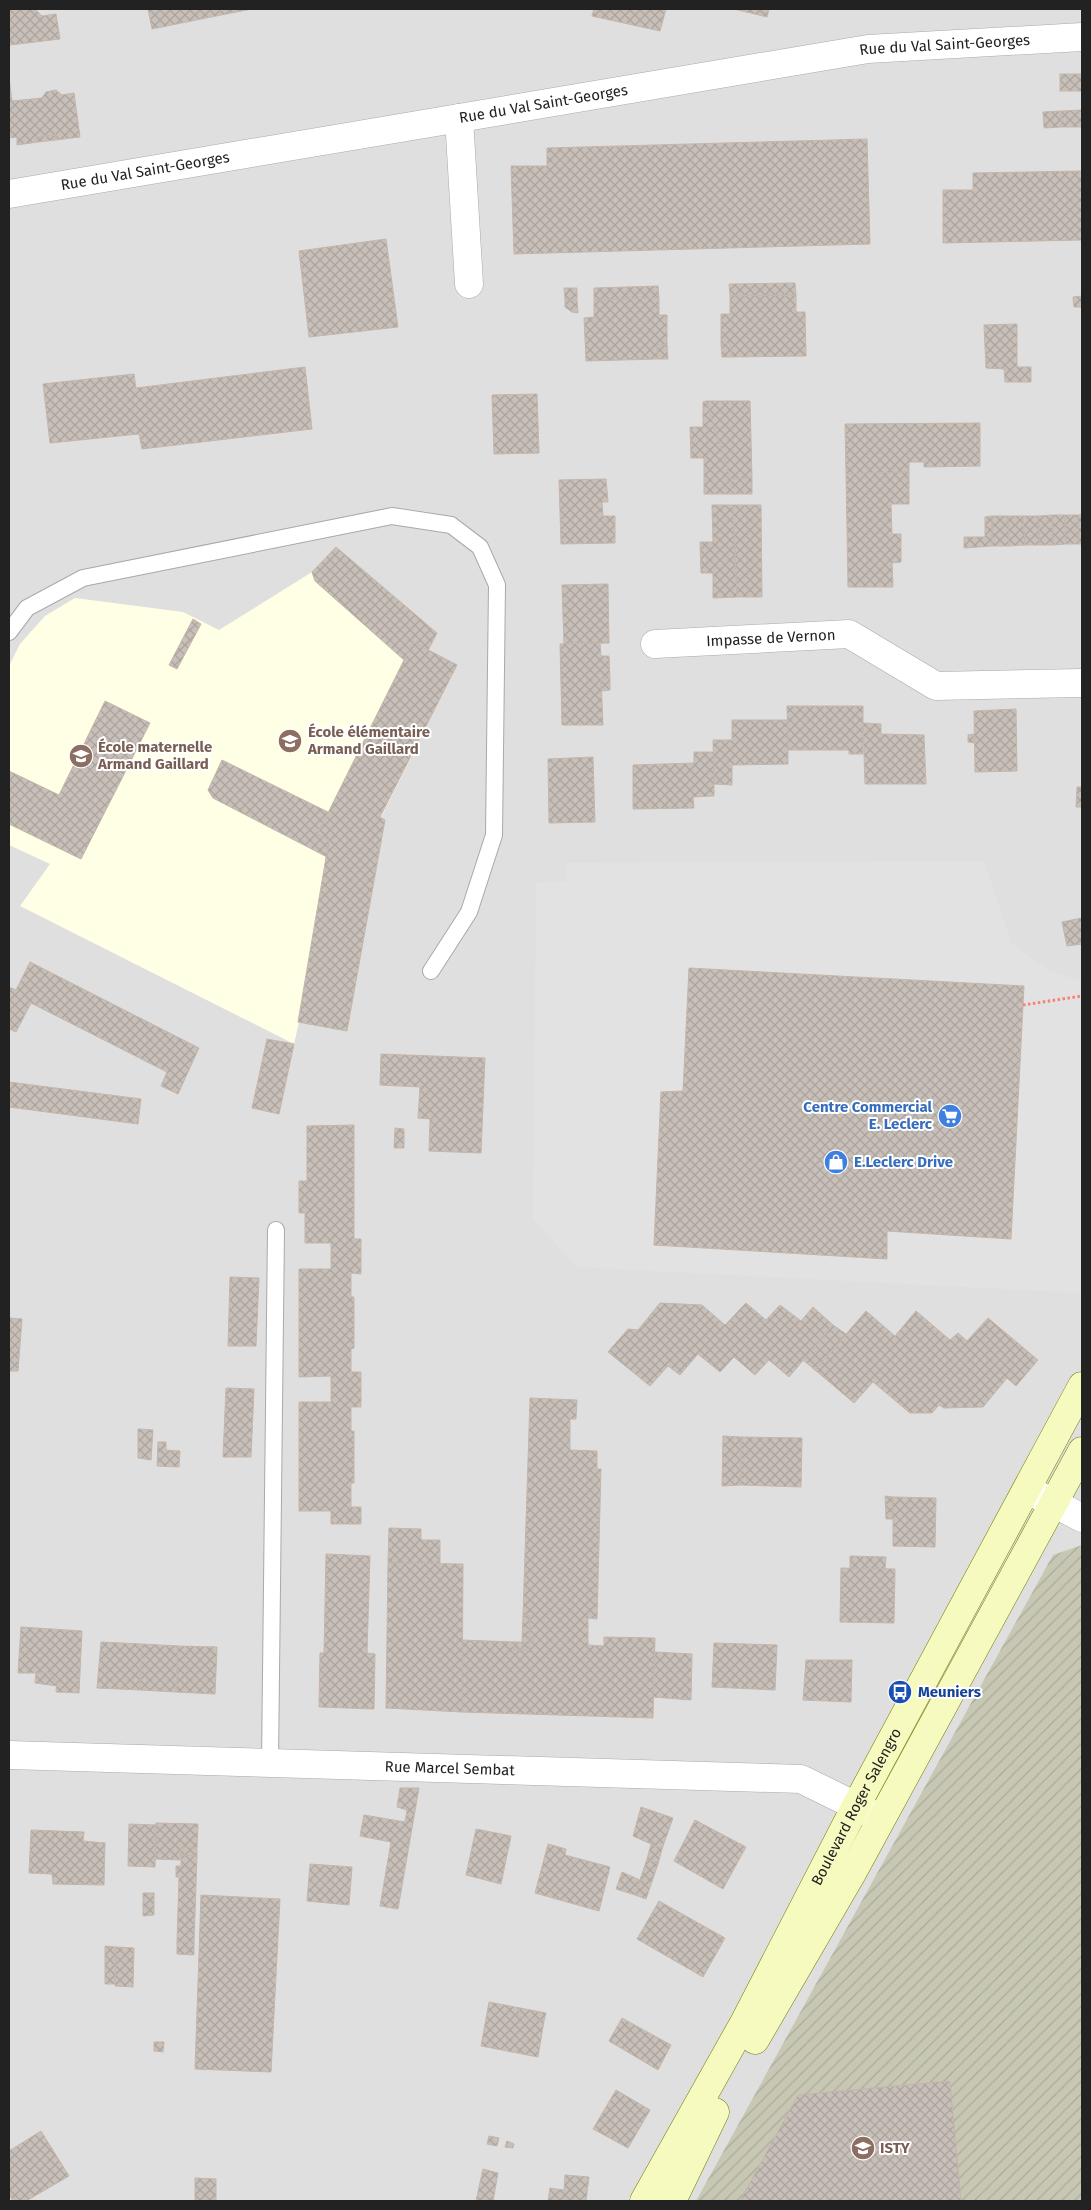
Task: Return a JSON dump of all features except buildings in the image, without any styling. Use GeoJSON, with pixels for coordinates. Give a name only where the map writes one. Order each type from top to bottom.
{"type":"FeatureCollection","features":[{"type":"Feature","properties":{"kind":"main road","name":"Boulevard Roger Salengro"},"geometry":{"type":"LineString","coordinates":[[644,2201],[745,2021],[856,1806],[1028,1490],[1082,1386]]}},
{"type":"Feature","properties":{"kind":"main road","name":"Boulevard Roger Salengro"},"geometry":{"type":"LineString","coordinates":[[672,2201],[706,2128],[882,1818],[1082,1451]]}},
{"type":"Feature","properties":{"kind":"street","name":"Rue du Val Saint-Georges"},"geometry":{"type":"LineString","coordinates":[[9,194],[868,49],[1082,38]]}},
{"type":"Feature","properties":{"kind":"street"},"geometry":{"type":"LineString","coordinates":[[459,118],[469,284]]}},
{"type":"Feature","properties":{"kind":"street","name":"Impasse de Vernon"},"geometry":{"type":"LineString","coordinates":[[656,644],[849,634],[936,686],[1082,683]]}},
{"type":"Feature","properties":{"kind":"street"},"geometry":{"type":"LineString","coordinates":[[1028,1490],[1082,1518]]}},
{"type":"Feature","properties":{"kind":"street","name":"Rue Marcel Sembat"},"geometry":{"type":"LineString","coordinates":[[9,1755],[801,1779],[882,1818]]}},
{"type":"Feature","properties":{"kind":"lane"},"geometry":{"type":"LineString","coordinates":[[9,632],[27,608],[83,578],[392,516],[451,525],[480,547],[497,585],[494,835],[469,912],[431,971]]}},
{"type":"Feature","properties":{"kind":"lane"},"geometry":{"type":"LineString","coordinates":[[270,1763],[276,1230]]}},
{"type":"Feature","properties":{"kind":"path"},"geometry":{"type":"LineString","coordinates":[[1023,1005],[1082,996]]}},
{"type":"Feature","properties":{"kind":"shaded area"},"geometry":{"type":"Polygon","coordinates":[[[9,9],[1082,9],[1082,1576],[711,2201],[9,2201],[9,9]]]}},
{"type":"Feature","properties":{"kind":"shaded area","name":"École élémentaire Armand Gaillard"},"geometry":{"type":"Polygon","coordinates":[[[336,547],[437,633],[429,651],[457,665],[381,817],[385,820],[347,1031],[299,1022],[294,1044],[20,906],[50,864],[9,845],[9,666],[20,644],[45,616],[75,598],[183,612],[219,630],[312,572],[336,547]]]}},
{"type":"Feature","properties":{"kind":"shaded area"},"geometry":{"type":"Polygon","coordinates":[[[984,861],[1012,944],[1047,969],[1082,982],[1082,1293],[576,1267],[533,1218],[536,883],[567,881],[565,863],[984,861]],[[689,968],[683,1091],[661,1092],[654,1245],[887,1259],[887,1231],[1011,1239],[1024,986],[689,968]]]}},
{"type":"Feature","properties":{"kind":"shaded area"},"geometry":{"type":"Polygon","coordinates":[[[1082,1545],[1082,2201],[696,2201],[1053,1555],[1082,1545]]]}},
{"type":"Feature","properties":{"kind":"place","name":"École élémentaire Armand Gaillard"},"geometry":{"type":"Point","coordinates":[290,741]}},
{"type":"Feature","properties":{"kind":"place","name":"École maternelle Armand Gaillard"},"geometry":{"type":"Point","coordinates":[81,756]}},
{"type":"Feature","properties":{"kind":"place","name":"Centre Commercial E. Leclerc"},"geometry":{"type":"Point","coordinates":[950,1116]}},
{"type":"Feature","properties":{"kind":"place","name":"E.Leclerc Drive"},"geometry":{"type":"Point","coordinates":[836,1162]}},
{"type":"Feature","properties":{"kind":"place","name":"Meuniers"},"geometry":{"type":"Point","coordinates":[900,1692]}},
{"type":"Feature","properties":{"kind":"place","name":"ISTY"},"geometry":{"type":"Point","coordinates":[863,2148]}}]}
